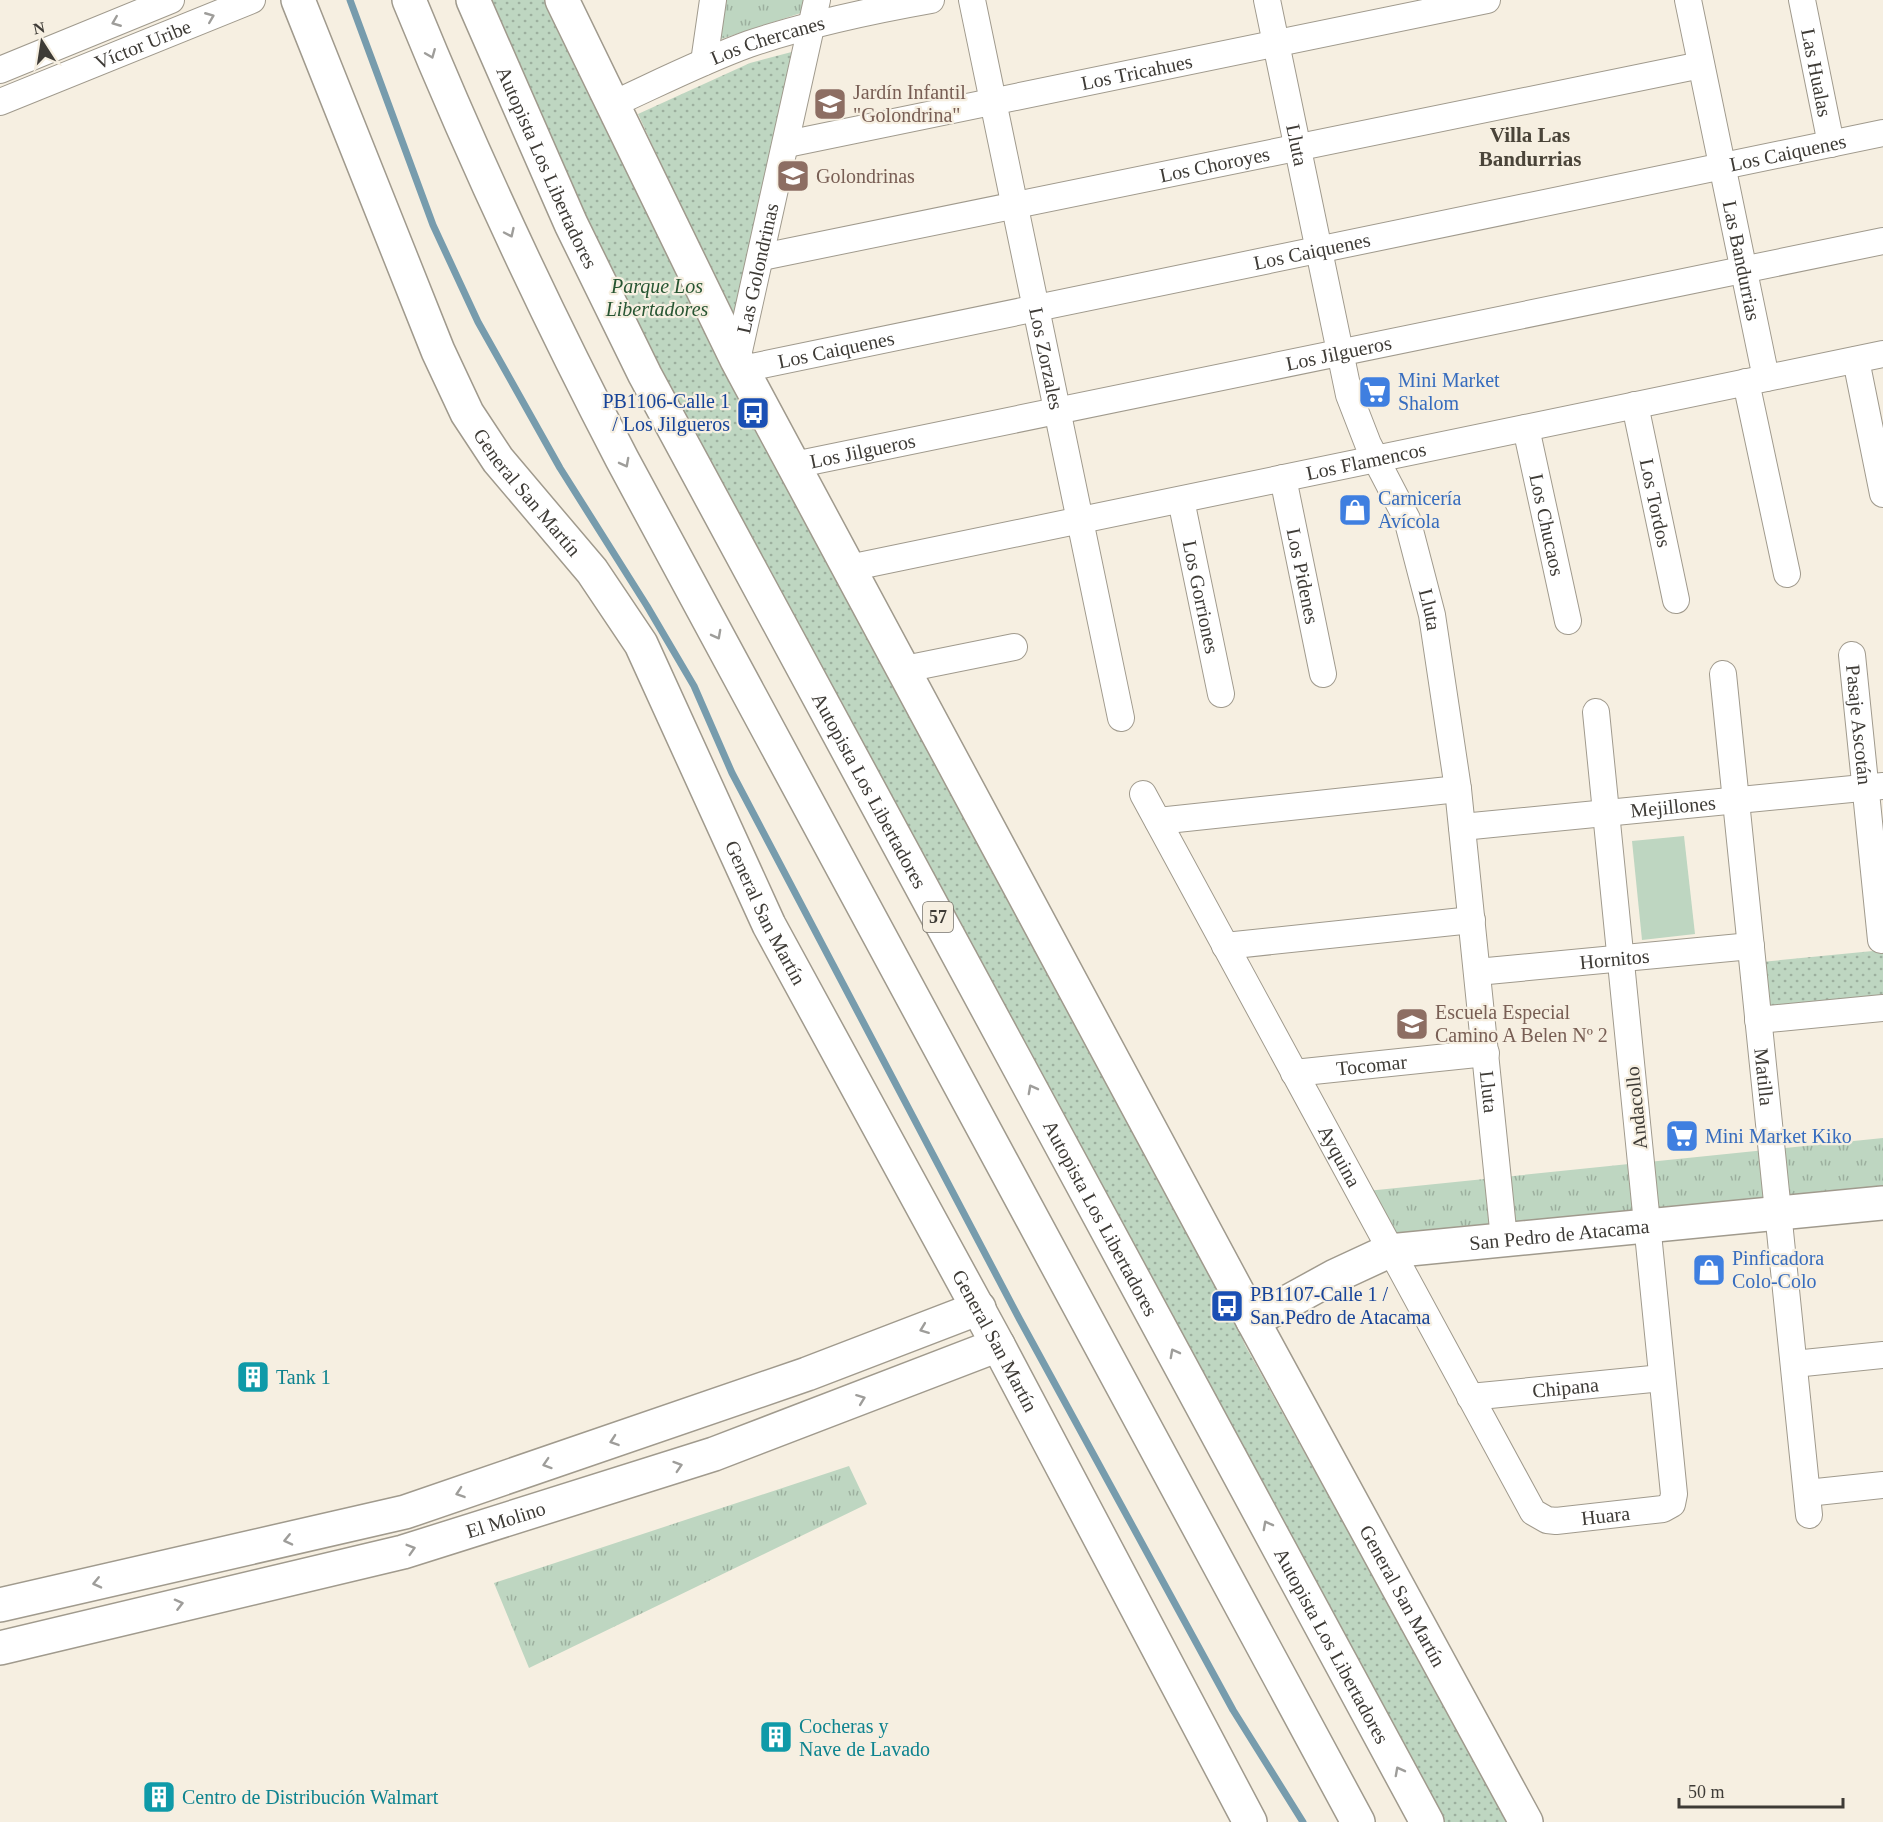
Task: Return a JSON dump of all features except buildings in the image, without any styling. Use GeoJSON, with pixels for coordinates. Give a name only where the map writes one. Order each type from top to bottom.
{"type":"FeatureCollection","features":[{"type":"Feature","properties":{"kind":"main road","name":"General San Martín"},"geometry":{"type":"LineString","coordinates":[[298,0],[438,351],[461,403],[498,460],[592,572],[641,644],[770,925],[998,1345],[1250,1822]]}},
{"type":"Feature","properties":{"kind":"main road"},"geometry":{"type":"LineString","coordinates":[[409,0],[485,179],[534,285],[622,459],[1359,1822]]}},
{"type":"Feature","properties":{"kind":"main road","name":"Autopista Los Libertadores"},"geometry":{"type":"LineString","coordinates":[[473,0],[571,224],[645,375],[1427,1822]]}},
{"type":"Feature","properties":{"kind":"main road","name":"General San Martín"},"geometry":{"type":"LineString","coordinates":[[562,0],[611,105],[740,365],[1253,1321],[1526,1822]]}},
{"type":"Feature","properties":{"kind":"main road","name":"San Pedro de Atacama"},"geometry":{"type":"LineString","coordinates":[[1253,1321],[1335,1276],[1389,1251],[1883,1203]]}},
{"type":"Feature","properties":{"kind":"main road","name":"El Molino"},"geometry":{"type":"LineString","coordinates":[[0,1605],[405,1512],[807,1374],[978,1308]]}},
{"type":"Feature","properties":{"kind":"main road","name":"El Molino"},"geometry":{"type":"LineString","coordinates":[[0,1648],[403,1552],[623,1484],[806,1420],[998,1345]]}},
{"type":"Feature","properties":{"kind":"main road"},"geometry":{"type":"LineString","coordinates":[[806,1420],[814,1408],[818,1394],[814,1379],[807,1374]]}},
{"type":"Feature","properties":{"kind":"street","name":"Víctor Uribe"},"geometry":{"type":"LineString","coordinates":[[0,70],[171,0]]}},
{"type":"Feature","properties":{"kind":"street","name":"Víctor Uribe"},"geometry":{"type":"LineString","coordinates":[[0,102],[252,0]]}},
{"type":"Feature","properties":{"kind":"street"},"geometry":{"type":"LineString","coordinates":[[704,62],[713,0]]}},
{"type":"Feature","properties":{"kind":"street","name":"Las Golondrinas"},"geometry":{"type":"LineString","coordinates":[[740,365],[817,0]]}},
{"type":"Feature","properties":{"kind":"street","name":"Los Chercanes"},"geometry":{"type":"LineString","coordinates":[[611,105],[704,62],[747,45],[812,26],[930,0]]}},
{"type":"Feature","properties":{"kind":"street","name":"Los Zorzales"},"geometry":{"type":"LineString","coordinates":[[972,0],[1121,718]]}},
{"type":"Feature","properties":{"kind":"street","name":"Lluta"},"geometry":{"type":"LineString","coordinates":[[1267,0],[1340,353],[1355,412],[1376,459],[1395,493],[1415,545],[1432,615],[1458,789],[1504,1239]]}},
{"type":"Feature","properties":{"kind":"street","name":"Los Tricahues"},"geometry":{"type":"LineString","coordinates":[[787,144],[1487,0]]}},
{"type":"Feature","properties":{"kind":"street","name":"Las Bandurrias"},"geometry":{"type":"LineString","coordinates":[[1688,0],[1744,269],[1756,380],[1787,574]]}},
{"type":"Feature","properties":{"kind":"street","name":"Las Hualas"},"geometry":{"type":"LineString","coordinates":[[1802,0],[1831,144]]}},
{"type":"Feature","properties":{"kind":"street","name":"Los Choroyes"},"geometry":{"type":"LineString","coordinates":[[762,256],[1701,65]]}},
{"type":"Feature","properties":{"kind":"street","name":"Los Caiquenes"},"geometry":{"type":"LineString","coordinates":[[740,365],[1036,308],[1883,134]]}},
{"type":"Feature","properties":{"kind":"street","name":"Los Jilgueros"},"geometry":{"type":"LineString","coordinates":[[794,465],[1883,241]]}},
{"type":"Feature","properties":{"kind":"street","name":"Los Flamencos"},"geometry":{"type":"LineString","coordinates":[[849,568],[1883,354]]}},
{"type":"Feature","properties":{"kind":"street"},"geometry":{"type":"LineString","coordinates":[[1856,360],[1883,494]]}},
{"type":"Feature","properties":{"kind":"street","name":"Los Tordos"},"geometry":{"type":"LineString","coordinates":[[1635,405],[1676,600]]}},
{"type":"Feature","properties":{"kind":"street","name":"Los Chucaos"},"geometry":{"type":"LineString","coordinates":[[1526,428],[1568,621]]}},
{"type":"Feature","properties":{"kind":"street","name":"Los Pidenes"},"geometry":{"type":"LineString","coordinates":[[1283,478],[1323,674]]}},
{"type":"Feature","properties":{"kind":"street","name":"Los Gorriones"},"geometry":{"type":"LineString","coordinates":[[1181,500],[1221,694]]}},
{"type":"Feature","properties":{"kind":"street"},"geometry":{"type":"LineString","coordinates":[[904,669],[1014,647]]}},
{"type":"Feature","properties":{"kind":"street","name":"Pasaje Ascotán"},"geometry":{"type":"LineString","coordinates":[[1852,655],[1874,787],[1881,940]]}},
{"type":"Feature","properties":{"kind":"street","name":"Matilla"},"geometry":{"type":"LineString","coordinates":[[1722,674],[1808,1504],[1883,1485]]}},
{"type":"Feature","properties":{"kind":"street","name":"Andacollo"},"geometry":{"type":"LineString","coordinates":[[1596,712],[1674,1494],[1672,1504]]}},
{"type":"Feature","properties":{"kind":"street","name":"Mejillones"},"geometry":{"type":"LineString","coordinates":[[1462,827],[1874,787]]}},
{"type":"Feature","properties":{"kind":"street"},"geometry":{"type":"LineString","coordinates":[[1158,821],[1458,789]]}},
{"type":"Feature","properties":{"kind":"street","name":"Ayquina"},"geometry":{"type":"LineString","coordinates":[[1143,794],[1528,1506],[1539,1517]]}},
{"type":"Feature","properties":{"kind":"street"},"geometry":{"type":"LineString","coordinates":[[1225,946],[1472,920]]}},
{"type":"Feature","properties":{"kind":"street","name":"Hornitos"},"geometry":{"type":"LineString","coordinates":[[1477,972],[1751,946]]}},
{"type":"Feature","properties":{"kind":"street"},"geometry":{"type":"LineString","coordinates":[[1758,1020],[1883,1008]]}},
{"type":"Feature","properties":{"kind":"street","name":"Tocomar"},"geometry":{"type":"LineString","coordinates":[[1294,1073],[1485,1053]]}},
{"type":"Feature","properties":{"kind":"street"},"geometry":{"type":"LineString","coordinates":[[1794,1364],[1883,1355]]}},
{"type":"Feature","properties":{"kind":"street","name":"Chipana"},"geometry":{"type":"LineString","coordinates":[[1470,1397],[1662,1378]]}},
{"type":"Feature","properties":{"kind":"street","name":"Huara"},"geometry":{"type":"LineString","coordinates":[[1539,1517],[1556,1521],[1663,1509],[1672,1504]]}},
{"type":"Feature","properties":{"kind":"green space","name":"Parque Los Libertadores"},"geometry":{"type":"Polygon","coordinates":[[[485,0],[548,0],[577,68],[734,382],[1210,1261],[1245,1345],[1509,1822],[1445,1822],[639,330],[547,141],[485,0]]]}},
{"type":"Feature","properties":{"kind":"green space"},"geometry":{"type":"Polygon","coordinates":[[[723,0],[806,0],[804,12],[718,40],[723,0]]]}},
{"type":"Feature","properties":{"kind":"green space"},"geometry":{"type":"Polygon","coordinates":[[[803,49],[736,326],[638,114],[750,63],[803,49]]]}},
{"type":"Feature","properties":{"kind":"green space"},"geometry":{"type":"Polygon","coordinates":[[[1684,836],[1695,934],[1642,940],[1632,841],[1684,836]]]}},
{"type":"Feature","properties":{"kind":"green space"},"geometry":{"type":"Polygon","coordinates":[[[1883,950],[1883,1005],[1766,1017],[1761,962],[1883,950]]]}},
{"type":"Feature","properties":{"kind":"green space"},"geometry":{"type":"Polygon","coordinates":[[[1883,1138],[1883,1188],[1390,1235],[1367,1191],[1883,1138]]]}},
{"type":"Feature","properties":{"kind":"green space"},"geometry":{"type":"Polygon","coordinates":[[[849,1466],[867,1504],[529,1668],[494,1583],[849,1466]]]}},
{"type":"Feature","properties":{"kind":"waterway"},"geometry":{"type":"LineString","coordinates":[[350,0],[433,225],[478,322],[560,468],[647,606],[694,686],[732,773],[1020,1320],[1233,1710],[1303,1822]]}},
{"type":"Feature","properties":{"kind":"place","name":"Jardín Infantil \"Golondrina\""},"geometry":{"type":"Point","coordinates":[830,104]}},
{"type":"Feature","properties":{"kind":"place","name":"Golondrinas"},"geometry":{"type":"Point","coordinates":[793,176]}},
{"type":"Feature","properties":{"kind":"place","name":"Mini Market Shalom"},"geometry":{"type":"Point","coordinates":[1375,392]}},
{"type":"Feature","properties":{"kind":"place","name":"PB1106-Calle 1 / Los Jilgueros"},"geometry":{"type":"Point","coordinates":[753,413]}},
{"type":"Feature","properties":{"kind":"place","name":"Carnicería Avícola"},"geometry":{"type":"Point","coordinates":[1355,510]}},
{"type":"Feature","properties":{"kind":"place","name":"Escuela Especial Camino A Belen Nº 2"},"geometry":{"type":"Point","coordinates":[1412,1024]}},
{"type":"Feature","properties":{"kind":"place","name":"Mini Market Kiko"},"geometry":{"type":"Point","coordinates":[1682,1136]}},
{"type":"Feature","properties":{"kind":"place","name":"Pinficadora Colo-Colo"},"geometry":{"type":"Point","coordinates":[1709,1270]}},
{"type":"Feature","properties":{"kind":"place","name":"PB1107-Calle 1 / San.Pedro de Atacama"},"geometry":{"type":"Point","coordinates":[1227,1306]}},
{"type":"Feature","properties":{"kind":"place","name":"Tank 1"},"geometry":{"type":"Point","coordinates":[253,1377]}},
{"type":"Feature","properties":{"kind":"place","name":"Cocheras y Nave de Lavado"},"geometry":{"type":"Point","coordinates":[776,1737]}},
{"type":"Feature","properties":{"kind":"place","name":"Centro de Distribución Walmart"},"geometry":{"type":"Point","coordinates":[159,1797]}},
{"type":"Feature","properties":{"kind":"district","name":"Villa Las Bandurrias"},"geometry":{"type":"Point","coordinates":[1530,147]}}]}
